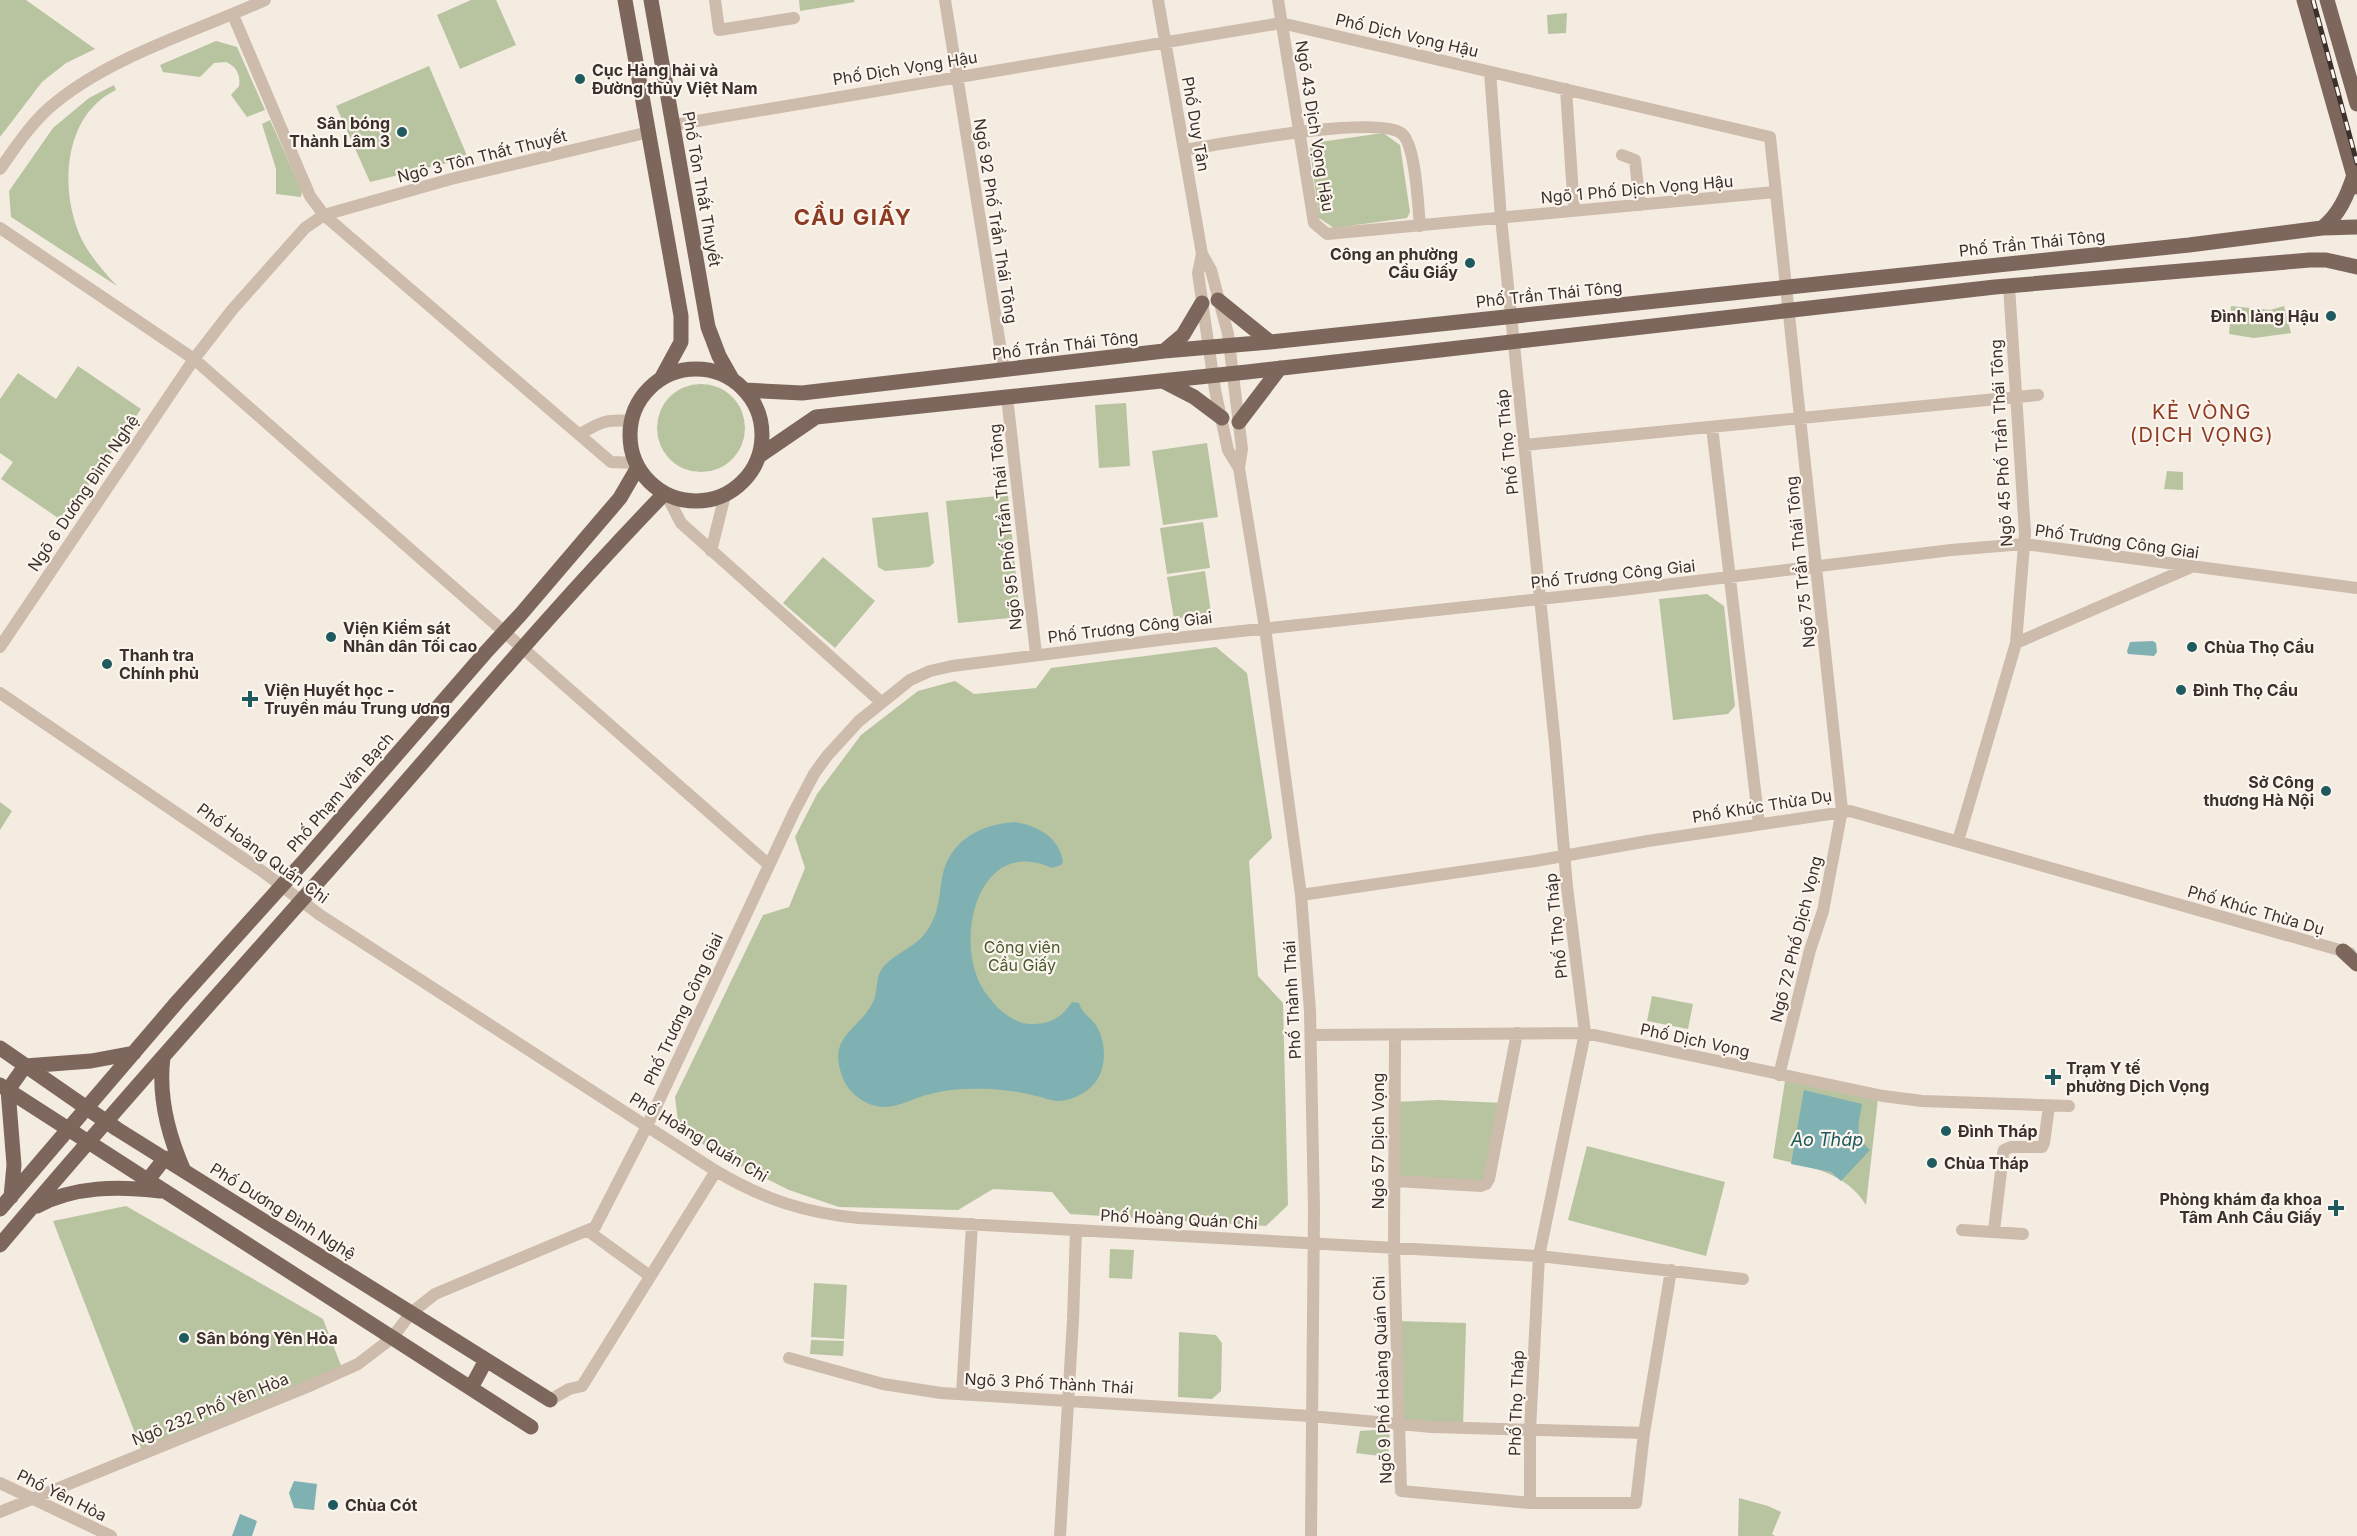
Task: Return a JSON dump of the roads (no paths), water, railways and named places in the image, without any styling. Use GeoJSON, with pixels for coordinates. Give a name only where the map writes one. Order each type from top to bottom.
{"type":"FeatureCollection","features":[{"type":"Feature","properties":{"kind":"main road"},"geometry":{"type":"LineString","coordinates":[[626,0],[682,326],[681,342],[663,377],[641,397],[631,421],[630,439],[637,465],[665,496],[698,502],[711,501],[726,495],[746,479],[759,456],[762,426],[752,399],[732,379],[705,369],[683,370],[663,377]]}},
{"type":"Feature","properties":{"kind":"main road","name":"Phố Tôn Thất Thuyết"},"geometry":{"type":"LineString","coordinates":[[651,0],[708,327],[719,356],[732,379]]}},
{"type":"Feature","properties":{"kind":"main road"},"geometry":{"type":"LineString","coordinates":[[2304,0],[2355,181],[2332,220],[2322,228]]}},
{"type":"Feature","properties":{"kind":"main road"},"geometry":{"type":"LineString","coordinates":[[2327,0],[2357,104]]}},
{"type":"Feature","properties":{"kind":"main road"},"geometry":{"type":"LineString","coordinates":[[642,94],[667,89]]}},
{"type":"Feature","properties":{"kind":"main road","name":"Phố Trần Thái Tông"},"geometry":{"type":"LineString","coordinates":[[745,390],[802,393],[1208,346],[1270,342],[2007,264],[2322,228],[2357,227]]}},
{"type":"Feature","properties":{"kind":"main road"},"geometry":{"type":"LineString","coordinates":[[759,456],[816,417],[1213,376],[2009,286],[2310,260],[2326,260],[2357,267]]}},
{"type":"Feature","properties":{"kind":"main road"},"geometry":{"type":"LineString","coordinates":[[2007,264],[2009,286]]}},
{"type":"Feature","properties":{"kind":"main road"},"geometry":{"type":"LineString","coordinates":[[1218,300],[1270,342]]}},
{"type":"Feature","properties":{"kind":"main road"},"geometry":{"type":"LineString","coordinates":[[1164,351],[1183,335],[1202,303]]}},
{"type":"Feature","properties":{"kind":"main road"},"geometry":{"type":"LineString","coordinates":[[1239,422],[1280,368]]}},
{"type":"Feature","properties":{"kind":"main road"},"geometry":{"type":"LineString","coordinates":[[1163,381],[1194,397],[1222,418]]}},
{"type":"Feature","properties":{"kind":"main road"},"geometry":{"type":"LineString","coordinates":[[802,393],[809,420]]}},
{"type":"Feature","properties":{"kind":"main road","name":"Phố Phạm Văn Bạch"},"geometry":{"type":"LineString","coordinates":[[0,1209],[620,498],[637,465]]}},
{"type":"Feature","properties":{"kind":"main road"},"geometry":{"type":"LineString","coordinates":[[0,1245],[87,1142],[522,648],[642,517],[665,496]]}},
{"type":"Feature","properties":{"kind":"main road"},"geometry":{"type":"LineString","coordinates":[[620,498],[642,517]]}},
{"type":"Feature","properties":{"kind":"main road"},"geometry":{"type":"LineString","coordinates":[[2352,950],[2357,964]]}},
{"type":"Feature","properties":{"kind":"main road","name":"Phố Dương Đình Nghệ"},"geometry":{"type":"LineString","coordinates":[[0,1048],[184,1171],[550,1400]]}},
{"type":"Feature","properties":{"kind":"main road"},"geometry":{"type":"LineString","coordinates":[[4,1088],[25,1066],[91,1061],[138,1049],[161,1059]]}},
{"type":"Feature","properties":{"kind":"main road"},"geometry":{"type":"LineString","coordinates":[[161,1059],[165,1113],[170,1135],[184,1171]]}},
{"type":"Feature","properties":{"kind":"main road"},"geometry":{"type":"LineString","coordinates":[[4,1088],[531,1427]]}},
{"type":"Feature","properties":{"kind":"main road"},"geometry":{"type":"LineString","coordinates":[[4,1088],[14,1165],[14,1193],[32,1207]]}},
{"type":"Feature","properties":{"kind":"main road"},"geometry":{"type":"LineString","coordinates":[[147,1181],[165,1158]]}},
{"type":"Feature","properties":{"kind":"main road"},"geometry":{"type":"LineString","coordinates":[[32,1207],[51,1199],[82,1191],[116,1188],[163,1191]]}},
{"type":"Feature","properties":{"kind":"main road"},"geometry":{"type":"LineString","coordinates":[[471,1388],[486,1360]]}},
{"type":"Feature","properties":{"kind":"street"},"geometry":{"type":"LineString","coordinates":[[0,170],[31,126],[47,110],[88,78],[265,0]]}},
{"type":"Feature","properties":{"kind":"street"},"geometry":{"type":"LineString","coordinates":[[714,0],[719,30],[794,18]]}},
{"type":"Feature","properties":{"kind":"street","name":"Ngõ 92 Phố Trần Thái Tông"},"geometry":{"type":"LineString","coordinates":[[945,0],[1004,370]]}},
{"type":"Feature","properties":{"kind":"street","name":"Phố Duy Tân"},"geometry":{"type":"LineString","coordinates":[[1158,0],[1202,254],[1211,270],[1234,373]]}},
{"type":"Feature","properties":{"kind":"street","name":"Ngõ 43 Dịch Vọng Hậu"},"geometry":{"type":"LineString","coordinates":[[1278,0],[1314,223],[1327,234],[1501,218]]}},
{"type":"Feature","properties":{"kind":"street"},"geometry":{"type":"LineString","coordinates":[[233,15],[310,196],[324,215],[611,462],[637,465]]}},
{"type":"Feature","properties":{"kind":"street","name":"Phố Dịch Vọng Hậu"},"geometry":{"type":"LineString","coordinates":[[673,125],[1281,23],[1770,137],[1789,310]]}},
{"type":"Feature","properties":{"kind":"street","name":"Phố Thọ Tháp"},"geometry":{"type":"LineString","coordinates":[[1490,72],[1513,341],[1567,887],[1585,1033],[1539,1256],[1530,1430],[1530,1503]]}},
{"type":"Feature","properties":{"kind":"street"},"geometry":{"type":"LineString","coordinates":[[1566,90],[1574,211]]}},
{"type":"Feature","properties":{"kind":"street"},"geometry":{"type":"LineString","coordinates":[[1184,150],[1299,133],[1370,126],[1384,127],[1402,134],[1410,147],[1420,226]]}},
{"type":"Feature","properties":{"kind":"street","name":"Ngõ 3 Tôn Thất Thuyết"},"geometry":{"type":"LineString","coordinates":[[324,215],[451,179],[649,132]]}},
{"type":"Feature","properties":{"kind":"street"},"geometry":{"type":"LineString","coordinates":[[1622,155],[1635,160],[1640,205]]}},
{"type":"Feature","properties":{"kind":"street","name":"Ngõ 1 Phố Dịch Vọng Hậu"},"geometry":{"type":"LineString","coordinates":[[1501,218],[1775,192]]}},
{"type":"Feature","properties":{"kind":"street","name":"Ngõ 6 Dương Đình Nghệ"},"geometry":{"type":"LineString","coordinates":[[0,647],[194,359],[232,310],[305,228],[324,215]]}},
{"type":"Feature","properties":{"kind":"street"},"geometry":{"type":"LineString","coordinates":[[0,228],[194,359],[770,865]]}},
{"type":"Feature","properties":{"kind":"street","name":"Phố Duy Tân"},"geometry":{"type":"LineString","coordinates":[[1202,254],[1198,273],[1213,376]]}},
{"type":"Feature","properties":{"kind":"street","name":"Ngõ 45 Phố Trần Thái Tông"},"geometry":{"type":"LineString","coordinates":[[1958,841],[2016,643],[2025,533],[2009,286]]}},
{"type":"Feature","properties":{"kind":"street","name":"Ngõ 75 Trần Thái Tông"},"geometry":{"type":"LineString","coordinates":[[1789,310],[1842,810]]}},
{"type":"Feature","properties":{"kind":"street","name":"Phố Thành Thái"},"geometry":{"type":"LineString","coordinates":[[1234,373],[1242,449],[1239,468],[1265,628],[1301,894],[1311,1035],[1311,1536]]}},
{"type":"Feature","properties":{"kind":"street","name":"Phố Thành Thái"},"geometry":{"type":"LineString","coordinates":[[1213,376],[1228,450],[1239,468]]}},
{"type":"Feature","properties":{"kind":"street"},"geometry":{"type":"LineString","coordinates":[[1524,444],[2038,394]]}},
{"type":"Feature","properties":{"kind":"street","name":"Ngõ 95 Phố Trần Thái Tông"},"geometry":{"type":"LineString","coordinates":[[1007,396],[1036,654]]}},
{"type":"Feature","properties":{"kind":"street"},"geometry":{"type":"LineString","coordinates":[[580,434],[603,421],[611,419],[631,421]]}},
{"type":"Feature","properties":{"kind":"street"},"geometry":{"type":"LineString","coordinates":[[1712,427],[1759,824]]}},
{"type":"Feature","properties":{"kind":"street"},"geometry":{"type":"LineString","coordinates":[[711,551],[726,495]]}},
{"type":"Feature","properties":{"kind":"street"},"geometry":{"type":"LineString","coordinates":[[665,496],[681,523],[881,702]]}},
{"type":"Feature","properties":{"kind":"street","name":"Phố Trương Công Giai"},"geometry":{"type":"LineString","coordinates":[[411,1313],[435,1294],[595,1227],[647,1126],[814,774],[842,737],[881,702],[910,680],[930,671],[1036,654],[1539,599],[1951,550],[2024,544],[2190,568],[2357,588]]}},
{"type":"Feature","properties":{"kind":"street"},"geometry":{"type":"LineString","coordinates":[[2016,643],[2190,568]]}},
{"type":"Feature","properties":{"kind":"street","name":"Phố Hoàng Quán Chi"},"geometry":{"type":"LineString","coordinates":[[0,693],[282,885],[300,900],[716,1171],[774,1201],[813,1211],[859,1218],[1539,1256],[1743,1279]]}},
{"type":"Feature","properties":{"kind":"street","name":"Phố Khúc Thừa Dụ"},"geometry":{"type":"LineString","coordinates":[[1301,894],[1565,855],[1842,810],[1857,812],[2352,950]]}},
{"type":"Feature","properties":{"kind":"street","name":"Ngõ 72 Phố Dịch Vọng"},"geometry":{"type":"LineString","coordinates":[[1779,1075],[1810,950],[1823,911],[1842,810]]}},
{"type":"Feature","properties":{"kind":"street"},"geometry":{"type":"LineString","coordinates":[[1395,1181],[1481,1186],[1486,1184],[1489,1179],[1516,1033]]}},
{"type":"Feature","properties":{"kind":"street","name":"Phố Dịch Vọng"},"geometry":{"type":"LineString","coordinates":[[1311,1035],[1585,1033],[1883,1096],[1922,1101],[2069,1106]]}},
{"type":"Feature","properties":{"kind":"street","name":"Ngõ 57 Dịch Vọng"},"geometry":{"type":"LineString","coordinates":[[1394,1247],[1395,1035]]}},
{"type":"Feature","properties":{"kind":"street"},"geometry":{"type":"LineString","coordinates":[[1994,1231],[2003,1154],[2007,1148],[2011,1147],[2037,1148],[2042,1146],[2049,1106]]}},
{"type":"Feature","properties":{"kind":"street"},"geometry":{"type":"LineString","coordinates":[[550,1400],[569,1389],[582,1386],[716,1171]]}},
{"type":"Feature","properties":{"kind":"street"},"geometry":{"type":"LineString","coordinates":[[962,1394],[972,1224]]}},
{"type":"Feature","properties":{"kind":"street"},"geometry":{"type":"LineString","coordinates":[[1060,1536],[1076,1230]]}},
{"type":"Feature","properties":{"kind":"street"},"geometry":{"type":"LineString","coordinates":[[1962,1230],[2023,1234]]}},
{"type":"Feature","properties":{"kind":"street"},"geometry":{"type":"LineString","coordinates":[[588,1231],[650,1276]]}},
{"type":"Feature","properties":{"kind":"street","name":"Ngõ 9 Phố Hoàng Quán Chi"},"geometry":{"type":"LineString","coordinates":[[1394,1247],[1401,1491],[1530,1503]]}},
{"type":"Feature","properties":{"kind":"street"},"geometry":{"type":"LineString","coordinates":[[1530,1503],[1636,1503],[1644,1433],[1671,1270]]}},
{"type":"Feature","properties":{"kind":"street","name":"Ngõ 232 Phố Yên Hòa"},"geometry":{"type":"LineString","coordinates":[[0,1512],[358,1364],[392,1338],[411,1313]]}},
{"type":"Feature","properties":{"kind":"street","name":"Ngõ 3 Phố Thành Thái"},"geometry":{"type":"LineString","coordinates":[[789,1358],[884,1384],[962,1394],[1310,1416],[1432,1427],[1644,1433]]}},
{"type":"Feature","properties":{"kind":"street","name":"Phố Yên Hòa"},"geometry":{"type":"LineString","coordinates":[[0,1483],[111,1536]]}},
{"type":"Feature","properties":{"kind":"water"},"geometry":{"type":"Polygon","coordinates":[[[2153,641],[2156,643],[2157,652],[2154,656],[2128,654],[2130,642],[2153,641]]]}},
{"type":"Feature","properties":{"kind":"water"},"geometry":{"type":"Polygon","coordinates":[[[1014,822],[1031,826],[1046,834],[1057,846],[1063,862],[1052,868],[1029,862],[1009,864],[994,874],[982,890],[974,909],[971,953],[976,974],[982,988],[998,1008],[1019,1022],[1040,1024],[1051,1021],[1061,1015],[1072,1002],[1079,1003],[1099,1030],[1103,1044],[1104,1060],[1097,1080],[1085,1092],[1063,1101],[991,1089],[940,1092],[889,1107],[870,1104],[858,1098],[848,1088],[842,1076],[838,1062],[839,1051],[847,1034],[873,1002],[882,968],[920,939],[930,926],[937,909],[946,865],[951,854],[959,845],[978,831],[1014,822]]]}},
{"type":"Feature","properties":{"kind":"water","name":"Ao Tháp"},"geometry":{"type":"Polygon","coordinates":[[[1804,1090],[1862,1104],[1858,1129],[1861,1139],[1870,1150],[1841,1181],[1831,1172],[1791,1164],[1804,1090]]]}},
{"type":"Feature","properties":{"kind":"water"},"geometry":{"type":"Polygon","coordinates":[[[294,1481],[317,1484],[314,1510],[294,1508],[289,1493],[294,1481]]]}},
{"type":"Feature","properties":{"kind":"water"},"geometry":{"type":"Polygon","coordinates":[[[240,1514],[257,1521],[252,1536],[232,1536],[240,1514]]]}},
{"type":"Feature","properties":{"kind":"railway"},"geometry":{"type":"LineString","coordinates":[[2313,0],[2357,163]]}},
{"type":"Feature","properties":{"kind":"place","name":"Cục Hàng hải và Đường thủy Việt Nam"},"geometry":{"type":"Point","coordinates":[580,79]}},
{"type":"Feature","properties":{"kind":"place","name":"Sân bóng Thành Lâm 3"},"geometry":{"type":"Point","coordinates":[402,132]}},
{"type":"Feature","properties":{"kind":"place","name":"Công an phường Cầu Giấy"},"geometry":{"type":"Point","coordinates":[1470,263]}},
{"type":"Feature","properties":{"kind":"place","name":"Đình làng Hậu"},"geometry":{"type":"Point","coordinates":[2331,316]}},
{"type":"Feature","properties":{"kind":"place","name":"Viện Kiểm sát Nhân dân Tối cao"},"geometry":{"type":"Point","coordinates":[331,637]}},
{"type":"Feature","properties":{"kind":"place","name":"Chùa Thọ Cầu"},"geometry":{"type":"Point","coordinates":[2192,647]}},
{"type":"Feature","properties":{"kind":"place","name":"Thanh tra Chính phủ"},"geometry":{"type":"Point","coordinates":[107,664]}},
{"type":"Feature","properties":{"kind":"place","name":"Đình Thọ Cầu"},"geometry":{"type":"Point","coordinates":[2181,690]}},
{"type":"Feature","properties":{"kind":"place","name":"Viện Huyết học - Truyền máu Trung ương"},"geometry":{"type":"Point","coordinates":[250,699]}},
{"type":"Feature","properties":{"kind":"place","name":"Sở Công thương Hà Nội"},"geometry":{"type":"Point","coordinates":[2326,791]}},
{"type":"Feature","properties":{"kind":"place","name":"Trạm Y tế phường Dịch Vọng"},"geometry":{"type":"Point","coordinates":[2053,1077]}},
{"type":"Feature","properties":{"kind":"place","name":"Đình Tháp"},"geometry":{"type":"Point","coordinates":[1946,1131]}},
{"type":"Feature","properties":{"kind":"place","name":"Chùa Tháp"},"geometry":{"type":"Point","coordinates":[1932,1163]}},
{"type":"Feature","properties":{"kind":"place","name":"Phòng khám đa khoa Tâm Anh Cầu Giấy"},"geometry":{"type":"Point","coordinates":[2336,1208]}},
{"type":"Feature","properties":{"kind":"place","name":"Sân bóng Yên Hòa"},"geometry":{"type":"Point","coordinates":[184,1338]}},
{"type":"Feature","properties":{"kind":"place","name":"Chùa Cót"},"geometry":{"type":"Point","coordinates":[333,1505]}},
{"type":"Feature","properties":{"kind":"district","name":"CẦU GIẤY"},"geometry":{"type":"Point","coordinates":[853,217]}},
{"type":"Feature","properties":{"kind":"district","name":"KẺ VÒNG (DỊCH VỌNG)"},"geometry":{"type":"Point","coordinates":[2202,424]}},
{"type":"Feature","properties":{"kind":"park label","name":"Công viên Cầu Giấy"},"geometry":{"type":"Point","coordinates":[1022,956]}}]}
